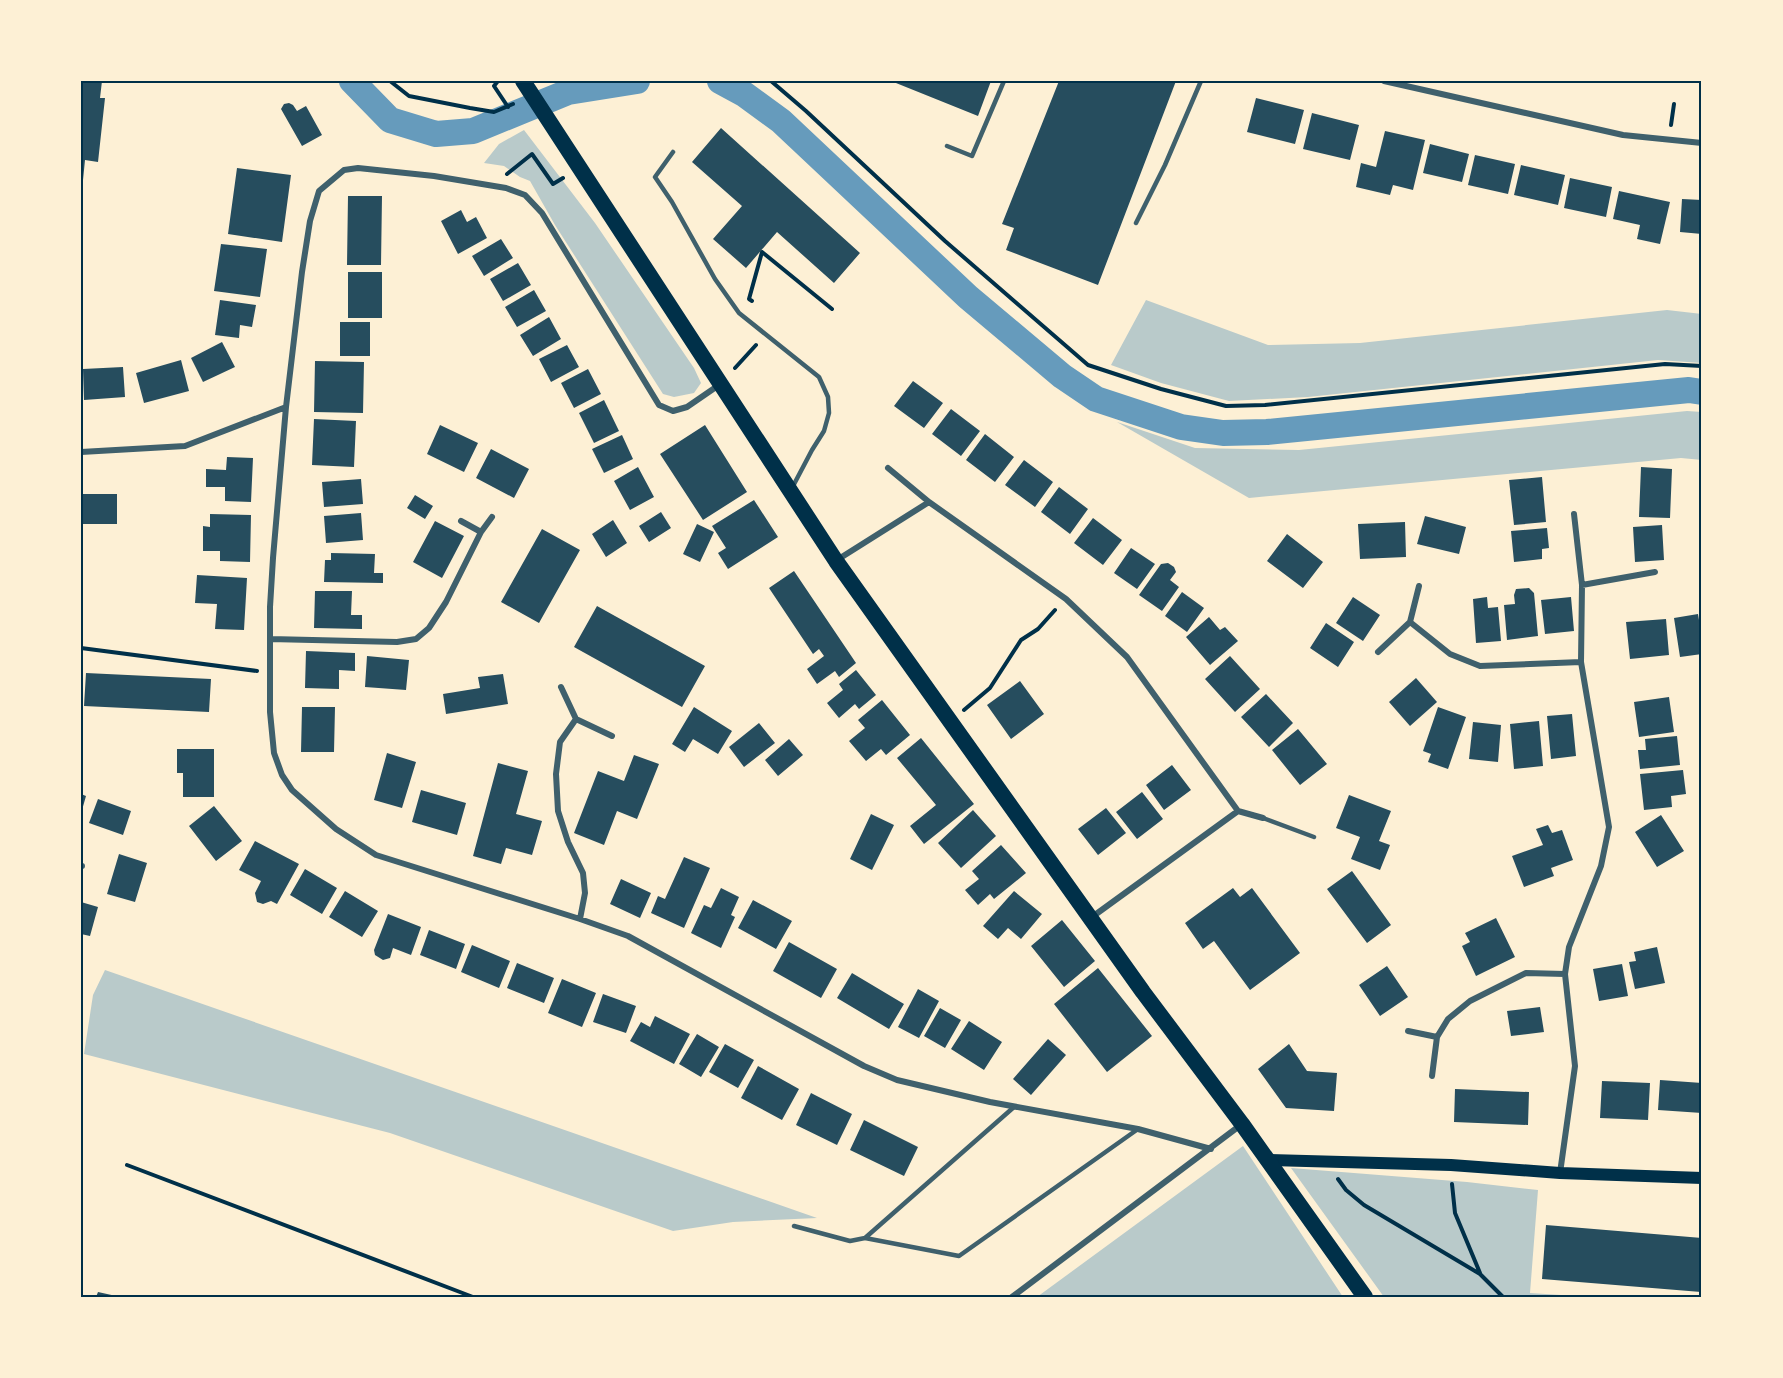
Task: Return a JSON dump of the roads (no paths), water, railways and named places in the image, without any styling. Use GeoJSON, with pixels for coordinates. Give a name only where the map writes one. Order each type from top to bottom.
{"type":"FeatureCollection","features":[{"type":"Feature","properties":{"kind":"highway"},"geometry":{"type":"LineString","coordinates":[[523,81],[836,561],[1090,918],[1242,1124],[1365,1297]]}},
{"type":"Feature","properties":{"kind":"main road"},"geometry":{"type":"LineString","coordinates":[[1268,1160],[1451,1165],[1560,1173],[1702,1178]]}},
{"type":"Feature","properties":{"kind":"street"},"geometry":{"type":"LineString","coordinates":[[1384,81],[1623,135],[1702,143]]}},
{"type":"Feature","properties":{"kind":"street"},"geometry":{"type":"LineString","coordinates":[[720,384],[687,407],[673,411],[658,405],[542,213],[525,195],[493,185],[358,168],[344,170],[319,191],[310,222],[302,272],[286,407],[273,558],[270,712],[274,753],[282,775],[292,790],[336,829],[376,855],[628,936],[864,1066],[897,1080],[990,1102],[1016,1105],[1138,1130],[1211,1149]]}},
{"type":"Feature","properties":{"kind":"street"},"geometry":{"type":"LineString","coordinates":[[81,452],[185,446],[286,407]]}},
{"type":"Feature","properties":{"kind":"street"},"geometry":{"type":"LineString","coordinates":[[888,468],[928,502],[1066,599],[1127,657],[1184,733],[1238,811],[1263,818]]}},
{"type":"Feature","properties":{"kind":"street"},"geometry":{"type":"LineString","coordinates":[[836,561],[928,502]]}},
{"type":"Feature","properties":{"kind":"street"},"geometry":{"type":"LineString","coordinates":[[1560,1173],[1575,1066],[1565,974],[1569,947],[1601,866],[1609,827],[1581,662],[1582,585],[1574,514]]}},
{"type":"Feature","properties":{"kind":"street"},"geometry":{"type":"LineString","coordinates":[[270,639],[397,642],[416,639],[429,628],[446,602],[481,532],[492,517]]}},
{"type":"Feature","properties":{"kind":"street"},"geometry":{"type":"LineString","coordinates":[[460,521],[481,532]]}},
{"type":"Feature","properties":{"kind":"street"},"geometry":{"type":"LineString","coordinates":[[1582,585],[1655,572]]}},
{"type":"Feature","properties":{"kind":"street"},"geometry":{"type":"LineString","coordinates":[[1378,652],[1410,621],[1419,586]]}},
{"type":"Feature","properties":{"kind":"street"},"geometry":{"type":"LineString","coordinates":[[1410,621],[1450,654],[1480,666],[1581,662]]}},
{"type":"Feature","properties":{"kind":"street"},"geometry":{"type":"LineString","coordinates":[[561,687],[576,719],[612,736]]}},
{"type":"Feature","properties":{"kind":"street"},"geometry":{"type":"LineString","coordinates":[[576,719],[560,742],[556,774],[558,811],[568,842],[583,873],[585,893],[580,919]]}},
{"type":"Feature","properties":{"kind":"street"},"geometry":{"type":"LineString","coordinates":[[1090,918],[1238,811]]}},
{"type":"Feature","properties":{"kind":"street"},"geometry":{"type":"LineString","coordinates":[[1432,1076],[1437,1037],[1449,1019],[1470,1001],[1526,974],[1565,974]]}},
{"type":"Feature","properties":{"kind":"street"},"geometry":{"type":"LineString","coordinates":[[1408,1031],[1437,1037]]}},
{"type":"Feature","properties":{"kind":"street"},"geometry":{"type":"LineString","coordinates":[[1012,1297],[1242,1124]]}},
{"type":"Feature","properties":{"kind":"lane"},"geometry":{"type":"LineString","coordinates":[[947,146],[972,156],[1004,81]]}},
{"type":"Feature","properties":{"kind":"lane"},"geometry":{"type":"LineString","coordinates":[[1136,223],[1165,165],[1201,81]]}},
{"type":"Feature","properties":{"kind":"lane"},"geometry":{"type":"LineString","coordinates":[[673,152],[655,177],[672,202],[715,279],[739,313],[819,377],[828,396],[829,413],[824,431],[790,490]]}},
{"type":"Feature","properties":{"kind":"lane"},"geometry":{"type":"LineString","coordinates":[[1263,818],[1314,837]]}},
{"type":"Feature","properties":{"kind":"lane"},"geometry":{"type":"LineString","coordinates":[[865,1238],[1016,1105]]}},
{"type":"Feature","properties":{"kind":"lane"},"geometry":{"type":"LineString","coordinates":[[794,1226],[850,1241],[865,1238],[959,1256],[1138,1130]]}},
{"type":"Feature","properties":{"kind":"waterway"},"geometry":{"type":"LineString","coordinates":[[352,81],[390,120],[436,134],[473,131],[568,92],[637,81]]}},
{"type":"Feature","properties":{"kind":"waterway"},"geometry":{"type":"LineString","coordinates":[[720,81],[744,94],[781,121],[968,297],[1062,376],[1096,399],[1181,427],[1223,433],[1267,432],[1689,390],[1702,392]]}}]}
